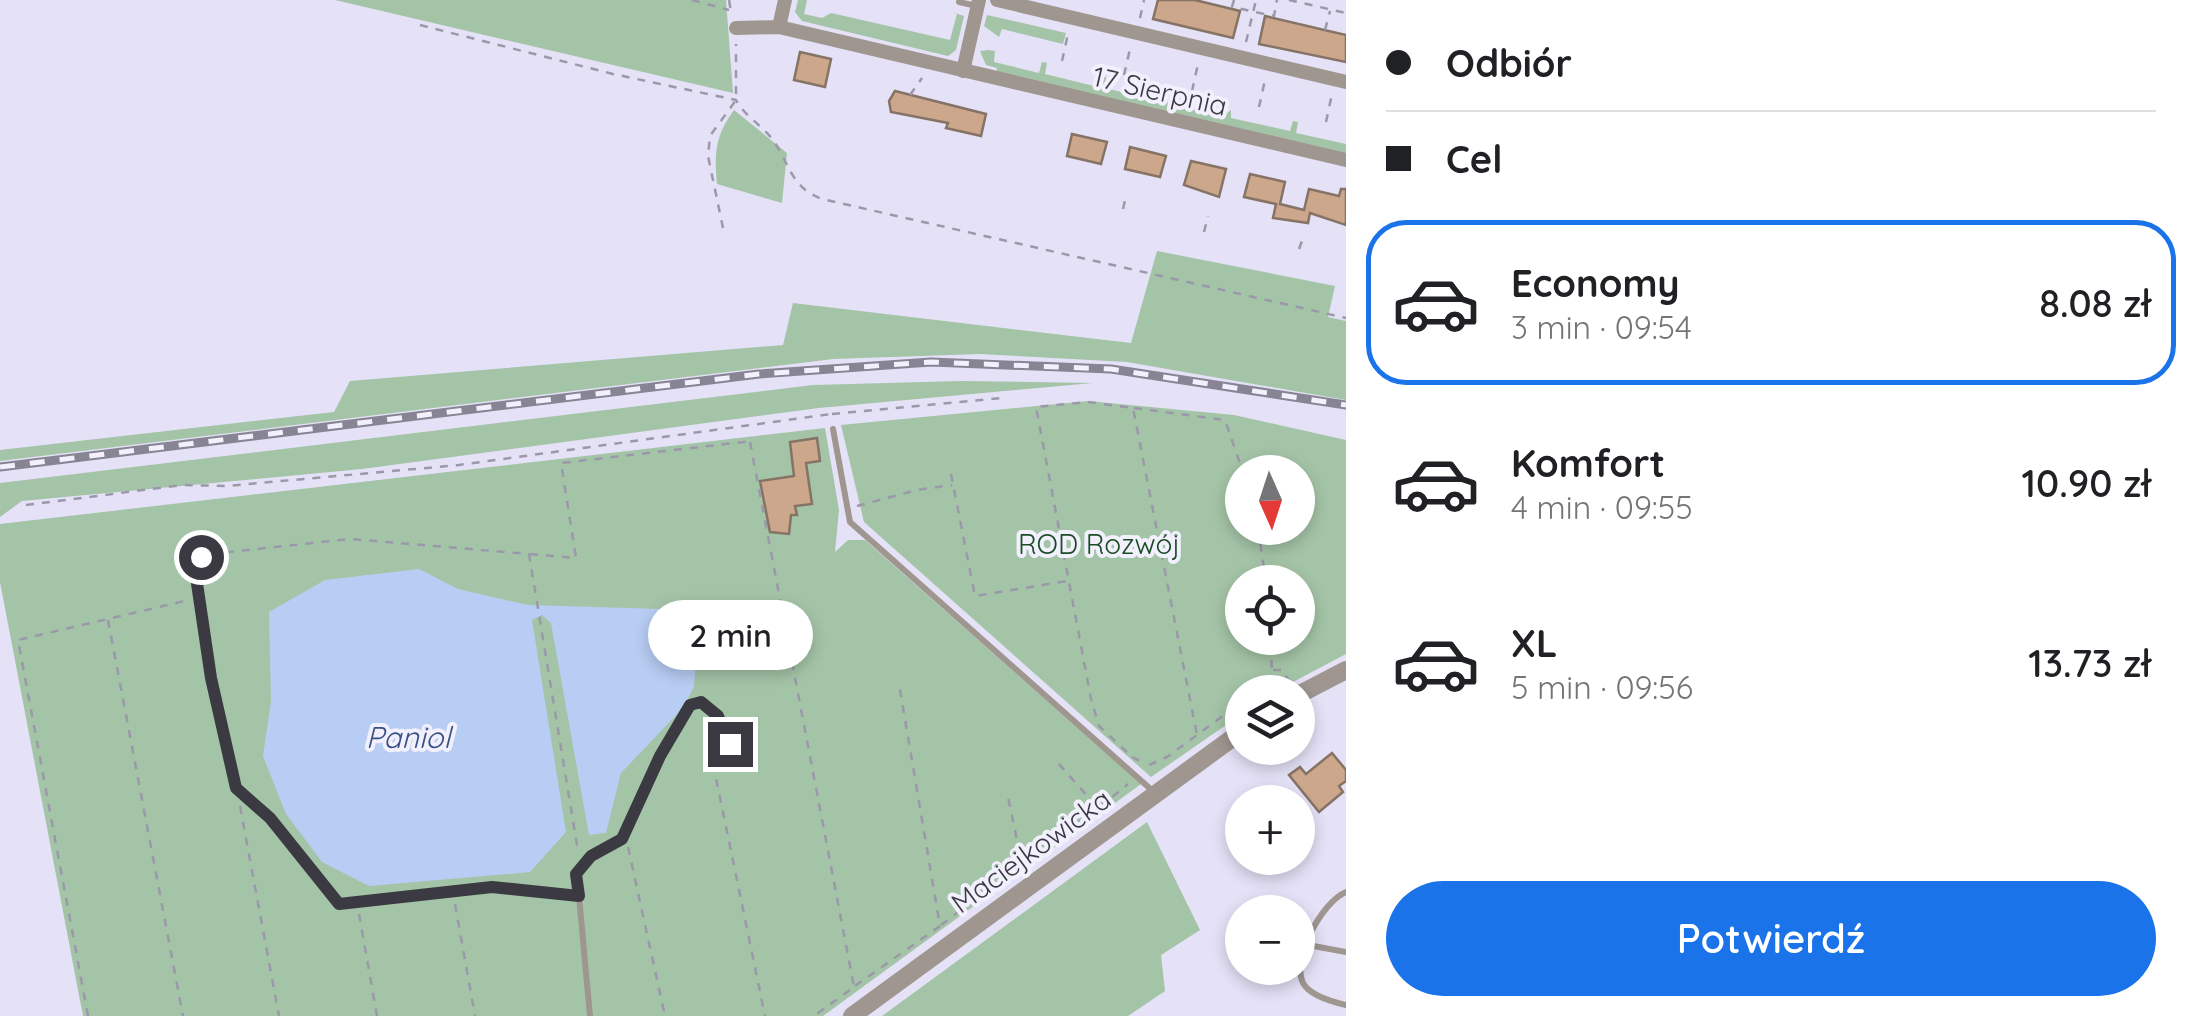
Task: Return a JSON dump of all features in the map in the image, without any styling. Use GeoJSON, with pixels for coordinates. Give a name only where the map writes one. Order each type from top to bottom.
{"type":"FeatureCollection","features":[{"type":"Feature","properties":{"kind":"street"},"geometry":{"type":"LineString","coordinates":[[779,27],[785,0]]}},
{"type":"Feature","properties":{"kind":"street"},"geometry":{"type":"LineString","coordinates":[[998,0],[1346,82]]}},
{"type":"Feature","properties":{"kind":"street"},"geometry":{"type":"LineString","coordinates":[[963,72],[978,3]]}},
{"type":"Feature","properties":{"kind":"street","name":"17 Sierpnia"},"geometry":{"type":"LineString","coordinates":[[736,28],[779,27],[1346,160]]}},
{"type":"Feature","properties":{"kind":"street"},"geometry":{"type":"LineString","coordinates":[[1315,683],[1346,670]]}},
{"type":"Feature","properties":{"kind":"street","name":"Maciejkowicka"},"geometry":{"type":"LineString","coordinates":[[852,1016],[1225,743]]}},
{"type":"Feature","properties":{"kind":"lane"},"geometry":{"type":"LineString","coordinates":[[959,2],[978,3]]}},
{"type":"Feature","properties":{"kind":"lane"},"geometry":{"type":"LineString","coordinates":[[833,430],[854,525],[1156,794]]}},
{"type":"Feature","properties":{"kind":"lane"},"geometry":{"type":"LineString","coordinates":[[201,557],[195,570],[211,678],[236,788],[270,818],[339,904],[492,887],[579,896]]}},
{"type":"Feature","properties":{"kind":"lane"},"geometry":{"type":"LineString","coordinates":[[590,1016],[576,874],[591,856],[622,839],[660,756],[690,705],[701,702],[718,716],[730,744]]}},
{"type":"Feature","properties":{"kind":"lane"},"geometry":{"type":"LineString","coordinates":[[1315,925],[1318,916],[1346,892]]}},
{"type":"Feature","properties":{"kind":"lane"},"geometry":{"type":"LineString","coordinates":[[1315,946],[1346,952]]}},
{"type":"Feature","properties":{"kind":"lane"},"geometry":{"type":"LineString","coordinates":[[1304,985],[1346,1005]]}},
{"type":"Feature","properties":{"kind":"path"},"geometry":{"type":"LineString","coordinates":[[692,0],[730,11],[729,0]]}},
{"type":"Feature","properties":{"kind":"path"},"geometry":{"type":"LineString","coordinates":[[1141,14],[1144,0]]}},
{"type":"Feature","properties":{"kind":"path"},"geometry":{"type":"LineString","coordinates":[[1234,0],[1232,7],[1274,16],[1278,0]]}},
{"type":"Feature","properties":{"kind":"path"},"geometry":{"type":"LineString","coordinates":[[1246,40],[1256,0]]}},
{"type":"Feature","properties":{"kind":"path"},"geometry":{"type":"LineString","coordinates":[[1288,0],[1344,13],[1346,8]]}},
{"type":"Feature","properties":{"kind":"path"},"geometry":{"type":"LineString","coordinates":[[1325,30],[1330,10]]}},
{"type":"Feature","properties":{"kind":"path"},"geometry":{"type":"LineString","coordinates":[[1062,61],[1071,23]]}},
{"type":"Feature","properties":{"kind":"path"},"geometry":{"type":"LineString","coordinates":[[420,25],[569,64],[736,100]]}},
{"type":"Feature","properties":{"kind":"path"},"geometry":{"type":"LineString","coordinates":[[736,28],[736,100],[742,112],[774,140],[798,184],[822,199],[1346,318]]}},
{"type":"Feature","properties":{"kind":"path"},"geometry":{"type":"LineString","coordinates":[[1124,75],[1133,38]]}},
{"type":"Feature","properties":{"kind":"path"},"geometry":{"type":"LineString","coordinates":[[1192,91],[1200,54]]}},
{"type":"Feature","properties":{"kind":"path"},"geometry":{"type":"LineString","coordinates":[[1259,107],[1268,69]]}},
{"type":"Feature","properties":{"kind":"path"},"geometry":{"type":"LineString","coordinates":[[910,95],[925,74]]}},
{"type":"Feature","properties":{"kind":"path"},"geometry":{"type":"LineString","coordinates":[[1326,122],[1332,97]]}},
{"type":"Feature","properties":{"kind":"path"},"geometry":{"type":"LineString","coordinates":[[723,228],[710,179],[710,136],[736,100]]}},
{"type":"Feature","properties":{"kind":"path"},"geometry":{"type":"LineString","coordinates":[[1124,209],[1126,196]]}},
{"type":"Feature","properties":{"kind":"path"},"geometry":{"type":"LineString","coordinates":[[1204,232],[1208,216]]}},
{"type":"Feature","properties":{"kind":"path"},"geometry":{"type":"LineString","coordinates":[[1299,250],[1302,241]]}},
{"type":"Feature","properties":{"kind":"path"},"geometry":{"type":"LineString","coordinates":[[26,505],[183,485],[226,486],[459,466],[670,439],[754,423],[1003,398]]}},
{"type":"Feature","properties":{"kind":"path"},"geometry":{"type":"LineString","coordinates":[[1225,714],[1155,765],[1133,758],[1099,726],[1036,407],[1088,402],[1225,420],[1237,455]]}},
{"type":"Feature","properties":{"kind":"path"},"geometry":{"type":"LineString","coordinates":[[1133,408],[1197,735]]}},
{"type":"Feature","properties":{"kind":"path"},"geometry":{"type":"LineString","coordinates":[[201,557],[224,550],[350,539],[576,558],[560,463],[751,442],[854,987]]}},
{"type":"Feature","properties":{"kind":"path"},"geometry":{"type":"LineString","coordinates":[[951,474],[975,596],[1068,580]]}},
{"type":"Feature","properties":{"kind":"path"},"geometry":{"type":"LineString","coordinates":[[848,508],[953,485]]}},
{"type":"Feature","properties":{"kind":"path"},"geometry":{"type":"LineString","coordinates":[[528,554],[577,845],[591,856]]}},
{"type":"Feature","properties":{"kind":"path"},"geometry":{"type":"LineString","coordinates":[[88,1016],[18,640],[199,598]]}},
{"type":"Feature","properties":{"kind":"path"},"geometry":{"type":"LineString","coordinates":[[108,620],[183,1016]]}},
{"type":"Feature","properties":{"kind":"path"},"geometry":{"type":"LineString","coordinates":[[1271,655],[1272,675]]}},
{"type":"Feature","properties":{"kind":"path"},"geometry":{"type":"LineString","coordinates":[[1272,670],[1282,670],[1285,675]]}},
{"type":"Feature","properties":{"kind":"path"},"geometry":{"type":"LineString","coordinates":[[899,684],[940,926]]}},
{"type":"Feature","properties":{"kind":"path"},"geometry":{"type":"LineString","coordinates":[[730,744],[712,758],[765,1016]]}},
{"type":"Feature","properties":{"kind":"path"},"geometry":{"type":"LineString","coordinates":[[1058,763],[1098,808]]}},
{"type":"Feature","properties":{"kind":"path"},"geometry":{"type":"LineString","coordinates":[[814,1016],[1098,808],[1146,764]]}},
{"type":"Feature","properties":{"kind":"path"},"geometry":{"type":"LineString","coordinates":[[236,788],[279,1016]]}},
{"type":"Feature","properties":{"kind":"path"},"geometry":{"type":"LineString","coordinates":[[1007,792],[1022,864]]}},
{"type":"Feature","properties":{"kind":"path"},"geometry":{"type":"LineString","coordinates":[[622,839],[627,842],[638,881],[665,1016]]}},
{"type":"Feature","properties":{"kind":"path"},"geometry":{"type":"LineString","coordinates":[[453,891],[475,1016]]}},
{"type":"Feature","properties":{"kind":"path"},"geometry":{"type":"LineString","coordinates":[[358,902],[377,1016]]}},
{"type":"Feature","properties":{"kind":"green space"},"geometry":{"type":"Polygon","coordinates":[[[335,0],[726,0],[733,93],[335,0]]]}},
{"type":"Feature","properties":{"kind":"green space"},"geometry":{"type":"Polygon","coordinates":[[[798,0],[807,0],[804,14],[822,18],[831,13],[950,40],[957,14],[946,10],[964,16],[956,50],[948,56],[802,21],[795,12],[798,0]]]}},
{"type":"Feature","properties":{"kind":"green space"},"geometry":{"type":"Polygon","coordinates":[[[987,15],[1066,33],[1063,44],[1002,29],[999,37],[984,26],[987,15]]]}},
{"type":"Feature","properties":{"kind":"green space"},"geometry":{"type":"Polygon","coordinates":[[[980,51],[995,51],[994,62],[1039,73],[1042,62],[1047,63],[1045,74],[1098,87],[1102,76],[1106,77],[1105,88],[1159,101],[1162,90],[1166,91],[1165,102],[1207,112],[1211,106],[1226,114],[1231,110],[1231,118],[1290,131],[1293,121],[1298,122],[1296,133],[1346,144],[1346,153],[996,72],[997,68],[986,65],[980,51]]]}},
{"type":"Feature","properties":{"kind":"green space"},"geometry":{"type":"Polygon","coordinates":[[[734,110],[787,153],[782,203],[717,184],[717,145],[734,110]]]}},
{"type":"Feature","properties":{"kind":"green space"},"geometry":{"type":"Polygon","coordinates":[[[1157,251],[1335,286],[1328,317],[1346,321],[1346,400],[1127,362],[979,354],[833,359],[0,461],[0,450],[334,412],[350,381],[783,345],[793,303],[1131,343],[1157,251]]]}},
{"type":"Feature","properties":{"kind":"green space"},"geometry":{"type":"Polygon","coordinates":[[[1093,383],[819,408],[362,469],[22,501],[0,517],[0,483],[813,385],[1093,383]]]}},
{"type":"Feature","properties":{"kind":"green space","name":"ROD Rozwój"},"geometry":{"type":"Polygon","coordinates":[[[1088,401],[1234,415],[1346,440],[1346,654],[1306,675],[1225,675],[1225,726],[1151,777],[864,522],[841,425],[1088,401]]]}},
{"type":"Feature","properties":{"kind":"green space"},"geometry":{"type":"Polygon","coordinates":[[[825,428],[839,510],[835,552],[848,540],[865,540],[1141,784],[823,1016],[83,1016],[0,582],[0,524],[825,428]]]}},
{"type":"Feature","properties":{"kind":"green space"},"geometry":{"type":"Polygon","coordinates":[[[1147,822],[1200,930],[1161,955],[1165,991],[1128,1016],[882,1016],[1147,822]]]}},
{"type":"Feature","properties":{"kind":"water","name":"Paniol"},"geometry":{"type":"Polygon","coordinates":[[[419,569],[458,589],[528,605],[661,609],[687,632],[696,661],[694,687],[682,709],[621,773],[606,833],[589,835],[551,623],[542,615],[532,620],[566,832],[530,872],[369,886],[322,862],[286,814],[263,756],[271,701],[269,612],[325,580],[419,569]]]}},
{"type":"Feature","properties":{"kind":"water"},"geometry":{"type":"Polygon","coordinates":[[[722,600],[728,636],[712,658],[698,632],[696,602],[722,600]]]}},
{"type":"Feature","properties":{"kind":"building"},"geometry":{"type":"Polygon","coordinates":[[[1158,0],[1195,0],[1240,11],[1233,38],[1153,19],[1158,0]]]}},
{"type":"Feature","properties":{"kind":"building"},"geometry":{"type":"Polygon","coordinates":[[[1265,16],[1346,35],[1346,62],[1259,44],[1265,16]]]}},
{"type":"Feature","properties":{"kind":"building"},"geometry":{"type":"Polygon","coordinates":[[[800,52],[831,59],[825,87],[794,80],[800,52]]]}},
{"type":"Feature","properties":{"kind":"building"},"geometry":{"type":"Polygon","coordinates":[[[895,91],[986,114],[981,136],[946,128],[948,123],[891,112],[889,101],[895,91]]]}},
{"type":"Feature","properties":{"kind":"building"},"geometry":{"type":"Polygon","coordinates":[[[1072,134],[1107,142],[1101,164],[1067,156],[1072,134]]]}},
{"type":"Feature","properties":{"kind":"building"},"geometry":{"type":"Polygon","coordinates":[[[1130,147],[1166,156],[1160,177],[1125,169],[1130,147]]]}},
{"type":"Feature","properties":{"kind":"building"},"geometry":{"type":"Polygon","coordinates":[[[1191,161],[1226,169],[1219,197],[1184,185],[1191,161]]]}},
{"type":"Feature","properties":{"kind":"building"},"geometry":{"type":"Polygon","coordinates":[[[1250,174],[1285,182],[1280,204],[1304,210],[1309,189],[1339,196],[1341,189],[1346,189],[1346,225],[1310,213],[1308,223],[1273,218],[1276,204],[1244,197],[1250,174]]]}},
{"type":"Feature","properties":{"kind":"building"},"geometry":{"type":"Polygon","coordinates":[[[817,438],[820,461],[806,463],[812,504],[795,506],[797,515],[791,515],[789,534],[770,532],[760,481],[794,476],[790,442],[817,438]]]}},
{"type":"Feature","properties":{"kind":"building"},"geometry":{"type":"Polygon","coordinates":[[[1332,753],[1346,770],[1346,781],[1339,786],[1343,792],[1319,812],[1315,807],[1315,785],[1297,785],[1289,775],[1300,767],[1306,774],[1332,753]]]}},
{"type":"Feature","properties":{"kind":"railway"},"geometry":{"type":"LineString","coordinates":[[0,467],[759,374],[931,362],[1111,369],[1346,405]]}},
{"type":"Feature","properties":{"kind":"route"},"geometry":{"type":"LineString","coordinates":[[201,557],[195,570],[211,678],[236,788],[270,818],[339,904],[492,887],[579,896],[576,874],[591,856],[622,839],[660,756],[690,705],[701,702],[718,716],[730,744]]}}]}
